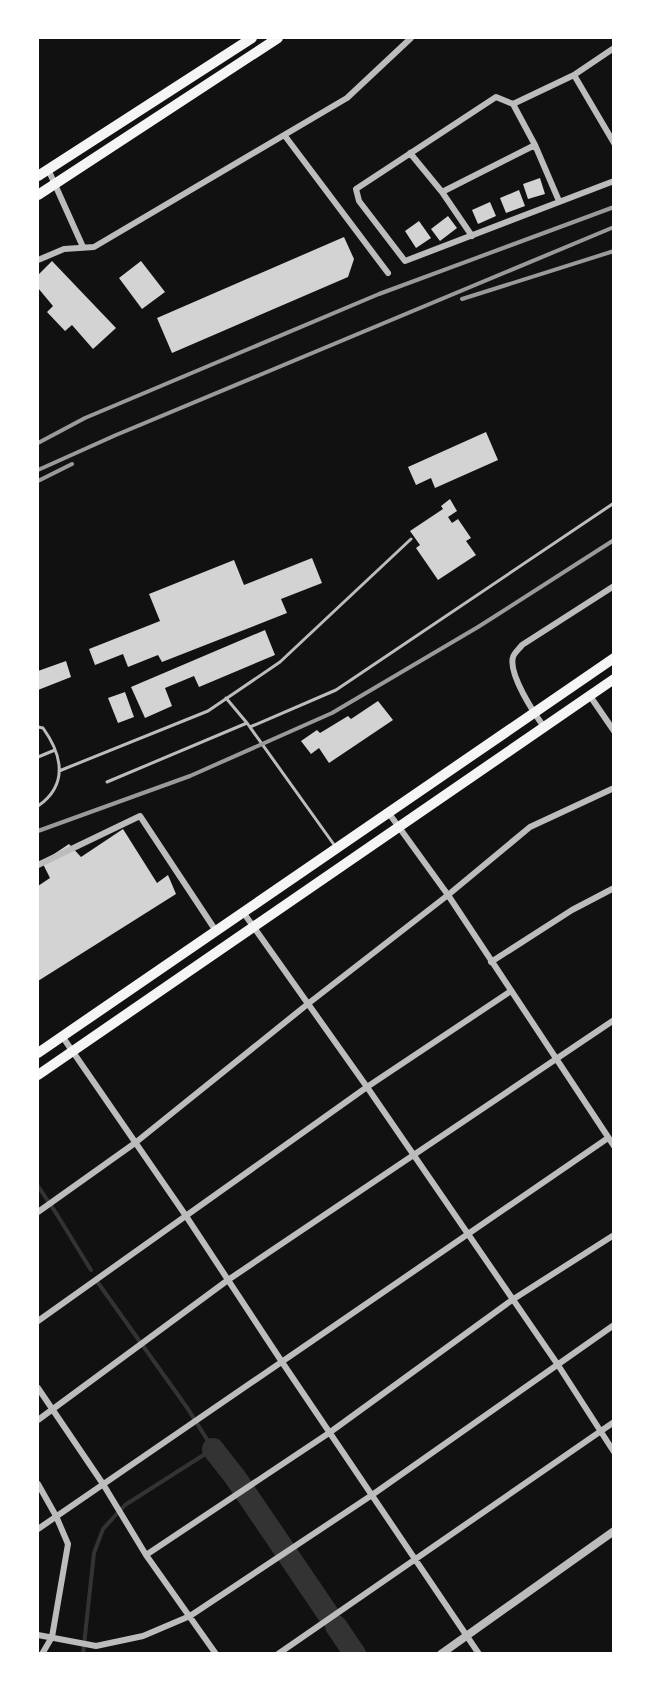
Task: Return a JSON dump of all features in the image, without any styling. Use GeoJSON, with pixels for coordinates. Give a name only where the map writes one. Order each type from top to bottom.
{"type":"FeatureCollection","features":[{"type":"Feature","properties":{"kind":"highway"},"geometry":{"type":"LineString","coordinates":[[38,176],[252,38]]}},
{"type":"Feature","properties":{"kind":"highway"},"geometry":{"type":"LineString","coordinates":[[38,195],[278,38]]}},
{"type":"Feature","properties":{"kind":"highway"},"geometry":{"type":"LineString","coordinates":[[38,1053],[614,658]]}},
{"type":"Feature","properties":{"kind":"highway"},"geometry":{"type":"LineString","coordinates":[[38,1076],[614,679]]}},
{"type":"Feature","properties":{"kind":"street"},"geometry":{"type":"LineString","coordinates":[[38,260],[64,249],[94,247],[285,136],[347,98],[411,38]]}},
{"type":"Feature","properties":{"kind":"street"},"geometry":{"type":"LineString","coordinates":[[513,104],[574,75],[614,48]]}},
{"type":"Feature","properties":{"kind":"street"},"geometry":{"type":"LineString","coordinates":[[574,75],[614,143]]}},
{"type":"Feature","properties":{"kind":"street"},"geometry":{"type":"LineString","coordinates":[[559,201],[535,145],[513,104],[496,97],[356,189],[359,201],[405,261],[614,181]]}},
{"type":"Feature","properties":{"kind":"street"},"geometry":{"type":"LineString","coordinates":[[285,136],[388,273]]}},
{"type":"Feature","properties":{"kind":"street"},"geometry":{"type":"LineString","coordinates":[[442,192],[535,145]]}},
{"type":"Feature","properties":{"kind":"street"},"geometry":{"type":"LineString","coordinates":[[410,153],[442,192],[472,236]]}},
{"type":"Feature","properties":{"kind":"street"},"geometry":{"type":"LineString","coordinates":[[48,170],[83,247]]}},
{"type":"Feature","properties":{"kind":"street"},"geometry":{"type":"LineString","coordinates":[[544,727],[514,673],[513,657],[522,645],[614,586]]}},
{"type":"Feature","properties":{"kind":"street"},"geometry":{"type":"LineString","coordinates":[[590,696],[614,731]]}},
{"type":"Feature","properties":{"kind":"street"},"geometry":{"type":"LineString","coordinates":[[40,1210],[135,1143],[448,895],[530,827],[614,788]]}},
{"type":"Feature","properties":{"kind":"street"},"geometry":{"type":"LineString","coordinates":[[388,812],[448,895],[614,1146]]}},
{"type":"Feature","properties":{"kind":"street"},"geometry":{"type":"LineString","coordinates":[[38,865],[140,816],[216,931]]}},
{"type":"Feature","properties":{"kind":"street"},"geometry":{"type":"LineString","coordinates":[[491,962],[572,910],[614,888]]}},
{"type":"Feature","properties":{"kind":"street"},"geometry":{"type":"LineString","coordinates":[[243,912],[309,1003],[558,1365],[614,1452]]}},
{"type":"Feature","properties":{"kind":"street"},"geometry":{"type":"LineString","coordinates":[[38,1321],[367,1087],[511,991]]}},
{"type":"Feature","properties":{"kind":"street"},"geometry":{"type":"LineString","coordinates":[[38,1420],[228,1280],[614,1020]]}},
{"type":"Feature","properties":{"kind":"street"},"geometry":{"type":"LineString","coordinates":[[62,1036],[186,1216],[329,1433],[479,1653]]}},
{"type":"Feature","properties":{"kind":"street"},"geometry":{"type":"LineString","coordinates":[[38,1529],[608,1138]]}},
{"type":"Feature","properties":{"kind":"street"},"geometry":{"type":"LineString","coordinates":[[146,1555],[329,1433],[512,1300],[614,1235]]}},
{"type":"Feature","properties":{"kind":"street"},"geometry":{"type":"LineString","coordinates":[[38,1635],[96,1646],[143,1636],[190,1616],[372,1495],[614,1325]]}},
{"type":"Feature","properties":{"kind":"street"},"geometry":{"type":"LineString","coordinates":[[38,1388],[103,1484],[146,1555],[216,1653]]}},
{"type":"Feature","properties":{"kind":"street"},"geometry":{"type":"LineString","coordinates":[[279,1653],[614,1422]]}},
{"type":"Feature","properties":{"kind":"street"},"geometry":{"type":"LineString","coordinates":[[38,1484],[68,1544],[52,1637],[42,1653]]}},
{"type":"Feature","properties":{"kind":"street"},"geometry":{"type":"LineString","coordinates":[[441,1653],[614,1531]]}},
{"type":"Feature","properties":{"kind":"lane"},"geometry":{"type":"LineString","coordinates":[[107,782],[336,690],[614,503]]}},
{"type":"Feature","properties":{"kind":"lane"},"geometry":{"type":"LineString","coordinates":[[59,771],[208,711],[280,662],[411,539]]}},
{"type":"Feature","properties":{"kind":"lane"},"geometry":{"type":"LineString","coordinates":[[226,698],[336,848]]}},
{"type":"Feature","properties":{"kind":"lane"},"geometry":{"type":"LineString","coordinates":[[38,727],[43,728],[51,738],[59,771],[58,783],[50,797],[38,806]]}},
{"type":"Feature","properties":{"kind":"lane"},"geometry":{"type":"LineString","coordinates":[[38,757],[54,750]]}},
{"type":"Feature","properties":{"kind":"building"},"geometry":{"type":"Polygon","coordinates":[[[540,178],[545,194],[528,199],[523,184],[540,178]]]}},
{"type":"Feature","properties":{"kind":"building"},"geometry":{"type":"Polygon","coordinates":[[[519,190],[525,206],[506,213],[500,198],[519,190]]]}},
{"type":"Feature","properties":{"kind":"building"},"geometry":{"type":"Polygon","coordinates":[[[490,202],[496,216],[478,224],[472,210],[490,202]]]}},
{"type":"Feature","properties":{"kind":"building"},"geometry":{"type":"Polygon","coordinates":[[[448,216],[457,228],[440,241],[431,229],[448,216]]]}},
{"type":"Feature","properties":{"kind":"building"},"geometry":{"type":"Polygon","coordinates":[[[419,221],[431,238],[416,248],[405,231],[419,221]]]}},
{"type":"Feature","properties":{"kind":"building"},"geometry":{"type":"Polygon","coordinates":[[[344,237],[354,259],[348,277],[172,353],[157,318],[344,237]]]}},
{"type":"Feature","properties":{"kind":"building"},"geometry":{"type":"Polygon","coordinates":[[[52,261],[116,328],[93,349],[72,325],[65,331],[47,312],[53,306],[38,288],[38,275],[52,261]]]}},
{"type":"Feature","properties":{"kind":"building"},"geometry":{"type":"Polygon","coordinates":[[[141,261],[165,292],[142,309],[119,278],[141,261]]]}},
{"type":"Feature","properties":{"kind":"building"},"geometry":{"type":"Polygon","coordinates":[[[486,432],[498,460],[435,488],[431,478],[416,485],[408,467],[486,432]]]}},
{"type":"Feature","properties":{"kind":"building"},"geometry":{"type":"Polygon","coordinates":[[[450,499],[457,511],[448,517],[452,523],[458,519],[471,538],[466,541],[476,555],[438,580],[416,548],[420,545],[410,531],[443,509],[441,506],[450,499]]]}},
{"type":"Feature","properties":{"kind":"building"},"geometry":{"type":"Polygon","coordinates":[[[312,558],[322,583],[281,599],[287,613],[162,662],[158,655],[128,667],[123,654],[95,665],[89,649],[160,621],[149,594],[234,560],[244,585],[312,558]]]}},
{"type":"Feature","properties":{"kind":"building"},"geometry":{"type":"Polygon","coordinates":[[[265,630],[275,655],[199,687],[194,676],[165,688],[172,706],[145,718],[131,687],[265,630]]]}},
{"type":"Feature","properties":{"kind":"building"},"geometry":{"type":"Polygon","coordinates":[[[66,661],[71,677],[38,690],[38,671],[66,661]]]}},
{"type":"Feature","properties":{"kind":"building"},"geometry":{"type":"Polygon","coordinates":[[[125,692],[134,717],[118,723],[108,698],[125,692]]]}},
{"type":"Feature","properties":{"kind":"building"},"geometry":{"type":"Polygon","coordinates":[[[378,701],[393,720],[329,763],[319,748],[311,754],[301,741],[317,730],[320,733],[348,716],[351,719],[378,701]]]}},
{"type":"Feature","properties":{"kind":"building"},"geometry":{"type":"Polygon","coordinates":[[[123,829],[157,883],[168,875],[176,894],[38,981],[38,886],[50,878],[42,862],[69,844],[81,857],[123,829]]]}},
{"type":"Feature","properties":{"kind":"waterway"},"geometry":{"type":"LineString","coordinates":[[38,1186],[91,1270]]}},
{"type":"Feature","properties":{"kind":"waterway"},"geometry":{"type":"LineString","coordinates":[[83,1654],[94,1553],[103,1529],[125,1505],[213,1449],[188,1409],[96,1280]]}},
{"type":"Feature","properties":{"kind":"waterway"},"geometry":{"type":"LineString","coordinates":[[213,1449],[235,1477],[328,1614]]}},
{"type":"Feature","properties":{"kind":"waterway"},"geometry":{"type":"LineString","coordinates":[[336,1626],[355,1654]]}},
{"type":"Feature","properties":{"kind":"railway"},"geometry":{"type":"LineString","coordinates":[[38,443],[85,418],[379,294],[614,207]]}},
{"type":"Feature","properties":{"kind":"railway"},"geometry":{"type":"LineString","coordinates":[[38,470],[116,435],[614,227]]}},
{"type":"Feature","properties":{"kind":"railway"},"geometry":{"type":"LineString","coordinates":[[462,299],[614,251]]}},
{"type":"Feature","properties":{"kind":"railway"},"geometry":{"type":"LineString","coordinates":[[38,481],[72,464]]}},
{"type":"Feature","properties":{"kind":"railway"},"geometry":{"type":"LineString","coordinates":[[38,831],[190,776],[332,713],[478,627],[614,540]]}}]}
